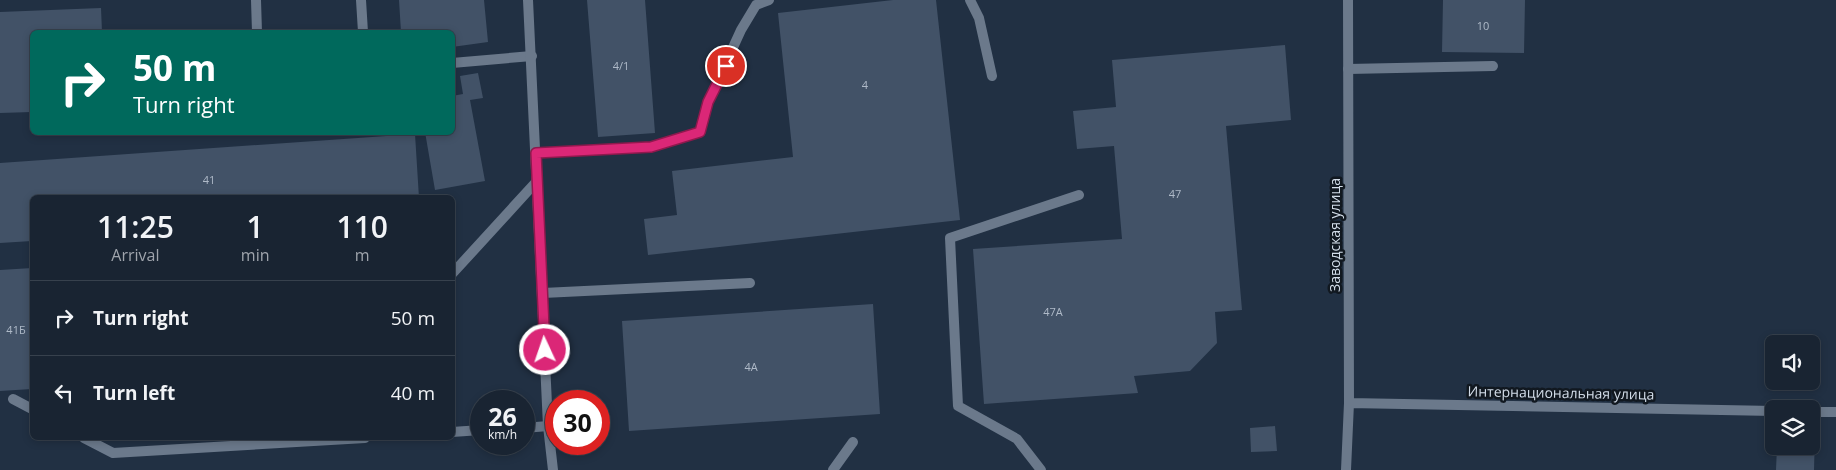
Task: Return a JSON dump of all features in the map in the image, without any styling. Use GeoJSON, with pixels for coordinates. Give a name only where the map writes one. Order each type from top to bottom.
{"type":"FeatureCollection","features":[{"type":"Feature","properties":{"kind":"street"},"geometry":{"type":"LineString","coordinates":[[256,0],[257,30]]}},
{"type":"Feature","properties":{"kind":"street"},"geometry":{"type":"LineString","coordinates":[[361,0],[363,30]]}},
{"type":"Feature","properties":{"kind":"street"},"geometry":{"type":"LineString","coordinates":[[528,0],[538,180],[546,390]]}},
{"type":"Feature","properties":{"kind":"street"},"geometry":{"type":"LineString","coordinates":[[536,153],[651,147],[700,132],[708,102],[741,30],[756,5],[770,0]]}},
{"type":"Feature","properties":{"kind":"street"},"geometry":{"type":"LineString","coordinates":[[970,0],[979,18],[992,76]]}},
{"type":"Feature","properties":{"kind":"street","name":"Заводская улица"},"geometry":{"type":"LineString","coordinates":[[1346,470],[1349,403],[1348,0]]}},
{"type":"Feature","properties":{"kind":"street"},"geometry":{"type":"LineString","coordinates":[[455,63],[532,56]]}},
{"type":"Feature","properties":{"kind":"street"},"geometry":{"type":"LineString","coordinates":[[1348,69],[1493,66]]}},
{"type":"Feature","properties":{"kind":"street"},"geometry":{"type":"LineString","coordinates":[[455,271],[538,180]]}},
{"type":"Feature","properties":{"kind":"street"},"geometry":{"type":"LineString","coordinates":[[1041,470],[1017,439],[958,406],[950,238],[1079,195]]}},
{"type":"Feature","properties":{"kind":"street"},"geometry":{"type":"LineString","coordinates":[[542,293],[750,284]]}},
{"type":"Feature","properties":{"kind":"street"},"geometry":{"type":"LineString","coordinates":[[14,399],[30,409]]}},
{"type":"Feature","properties":{"kind":"street","name":"Интернациональная улица"},"geometry":{"type":"LineString","coordinates":[[1349,403],[1765,411]]}},
{"type":"Feature","properties":{"kind":"street"},"geometry":{"type":"LineString","coordinates":[[1820,412],[1836,412]]}},
{"type":"Feature","properties":{"kind":"street"},"geometry":{"type":"LineString","coordinates":[[455,432],[470,431]]}},
{"type":"Feature","properties":{"kind":"street"},"geometry":{"type":"LineString","coordinates":[[88,440],[113,453],[331,440]]}},
{"type":"Feature","properties":{"kind":"street"},"geometry":{"type":"LineString","coordinates":[[833,470],[854,442]]}},
{"type":"Feature","properties":{"kind":"street"},"geometry":{"type":"LineString","coordinates":[[552,455],[554,470]]}},
{"type":"Feature","properties":{"kind":"building"},"geometry":{"type":"Polygon","coordinates":[[[399,0],[484,0],[488,42],[455,47],[455,30],[401,30],[399,0]]]}},
{"type":"Feature","properties":{"kind":"building"},"geometry":{"type":"Polygon","coordinates":[[[587,0],[645,0],[655,133],[598,137],[587,0]]]}},
{"type":"Feature","properties":{"kind":"building"},"geometry":{"type":"Polygon","coordinates":[[[893,0],[936,0],[960,220],[648,255],[644,219],[677,215],[672,171],[793,157],[778,13],[893,0]]]}},
{"type":"Feature","properties":{"kind":"building"},"geometry":{"type":"Polygon","coordinates":[[[1443,0],[1525,0],[1524,53],[1442,52],[1443,0]]]}},
{"type":"Feature","properties":{"kind":"building"},"geometry":{"type":"Polygon","coordinates":[[[101,8],[102,30],[30,30],[30,112],[0,113],[0,12],[101,8]]]}},
{"type":"Feature","properties":{"kind":"building"},"geometry":{"type":"Polygon","coordinates":[[[1285,45],[1291,120],[1226,126],[1242,310],[1215,312],[1217,343],[1190,371],[1134,376],[1138,393],[984,404],[973,249],[1122,239],[1114,146],[1077,149],[1073,111],[1116,107],[1112,60],[1285,45]]]}},
{"type":"Feature","properties":{"kind":"building"},"geometry":{"type":"Polygon","coordinates":[[[478,73],[483,98],[470,100],[485,181],[435,190],[426,135],[455,135],[455,95],[463,94],[460,76],[478,73]]]}},
{"type":"Feature","properties":{"kind":"building"},"geometry":{"type":"Polygon","coordinates":[[[415,135],[419,195],[30,195],[30,241],[0,243],[0,163],[415,135]]]}},
{"type":"Feature","properties":{"kind":"building"},"geometry":{"type":"Polygon","coordinates":[[[30,268],[30,389],[0,391],[0,270],[30,268]]]}},
{"type":"Feature","properties":{"kind":"building"},"geometry":{"type":"Polygon","coordinates":[[[873,304],[880,414],[629,431],[622,321],[873,304]]]}},
{"type":"Feature","properties":{"kind":"building"},"geometry":{"type":"Polygon","coordinates":[[[1275,426],[1277,451],[1251,452],[1250,428],[1275,426]]]}},
{"type":"Feature","properties":{"kind":"building"},"geometry":{"type":"Polygon","coordinates":[[[1777,455],[1814,455],[1814,470],[1776,470],[1777,455]]]}},
{"type":"Feature","properties":{"kind":"route"},"geometry":{"type":"LineString","coordinates":[[545,350],[536,153],[651,147],[700,132],[708,102],[726,66]]}}]}
